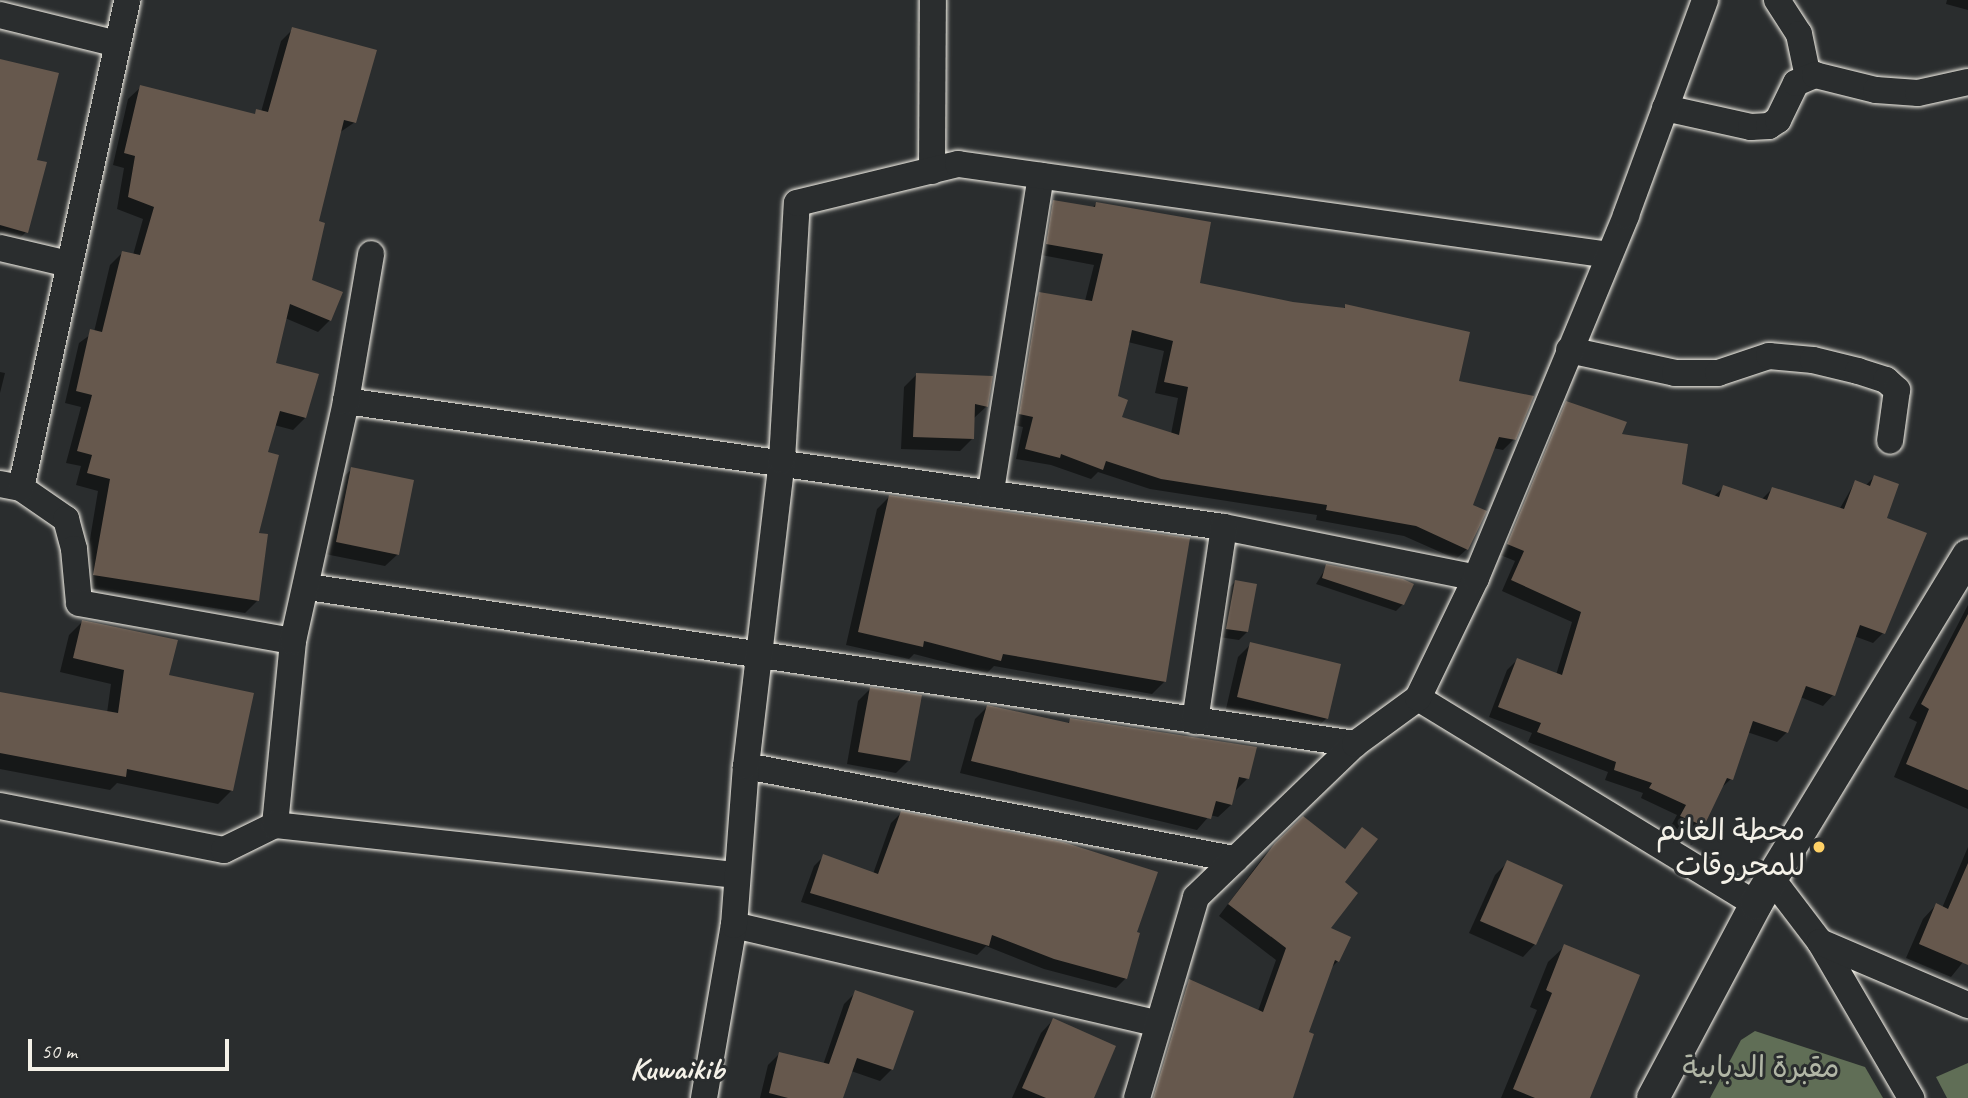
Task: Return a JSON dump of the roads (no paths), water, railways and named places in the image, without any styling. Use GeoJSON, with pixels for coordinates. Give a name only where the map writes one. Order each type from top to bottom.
{"type":"FeatureCollection","features":[{"type":"Feature","properties":{"kind":"street"},"geometry":{"type":"LineString","coordinates":[[127,0],[68,264],[10,486],[66,519],[74,549],[79,603],[293,640]]}},
{"type":"Feature","properties":{"kind":"street"},"geometry":{"type":"LineString","coordinates":[[932,171],[933,0]]}},
{"type":"Feature","properties":{"kind":"street"},"geometry":{"type":"LineString","coordinates":[[1137,1098],[1196,897],[1355,744],[1418,698],[1476,578],[1609,254],[1705,0]]}},
{"type":"Feature","properties":{"kind":"street"},"geometry":{"type":"LineString","coordinates":[[1777,0],[1799,34],[1808,77]]}},
{"type":"Feature","properties":{"kind":"street"},"geometry":{"type":"LineString","coordinates":[[0,15],[117,44]]}},
{"type":"Feature","properties":{"kind":"street"},"geometry":{"type":"LineString","coordinates":[[1665,108],[1751,127],[1769,126],[1778,120],[1796,83],[1808,77],[1834,78],[1876,90],[1917,93],[1968,82]]}},
{"type":"Feature","properties":{"kind":"street"},"geometry":{"type":"LineString","coordinates":[[704,1098],[734,925],[735,875],[746,766],[782,460],[797,203],[958,164],[1609,254]]}},
{"type":"Feature","properties":{"kind":"street"},"geometry":{"type":"LineString","coordinates":[[991,491],[1041,176]]}},
{"type":"Feature","properties":{"kind":"street"},"geometry":{"type":"LineString","coordinates":[[0,248],[68,264]]}},
{"type":"Feature","properties":{"kind":"street"},"geometry":{"type":"LineString","coordinates":[[275,825],[293,640],[308,587],[346,401],[371,254]]}},
{"type":"Feature","properties":{"kind":"street"},"geometry":{"type":"LineString","coordinates":[[1569,350],[1675,373],[1718,373],[1769,356],[1813,360],[1858,371],[1897,390],[1890,441]]}},
{"type":"Feature","properties":{"kind":"street"},"geometry":{"type":"LineString","coordinates":[[346,401],[782,460],[1224,527],[1476,578]]}},
{"type":"Feature","properties":{"kind":"street"},"geometry":{"type":"LineString","coordinates":[[1195,721],[1224,527]]}},
{"type":"Feature","properties":{"kind":"street"},"geometry":{"type":"LineString","coordinates":[[1653,1098],[1764,891],[1968,555]]}},
{"type":"Feature","properties":{"kind":"street"},"geometry":{"type":"LineString","coordinates":[[308,587],[1355,744]]}},
{"type":"Feature","properties":{"kind":"street"},"geometry":{"type":"LineString","coordinates":[[1418,698],[1764,891],[1820,942],[1911,1098]]}},
{"type":"Feature","properties":{"kind":"street"},"geometry":{"type":"LineString","coordinates":[[746,766],[1235,859]]}},
{"type":"Feature","properties":{"kind":"street"},"geometry":{"type":"LineString","coordinates":[[0,806],[224,850],[275,825],[735,875]]}},
{"type":"Feature","properties":{"kind":"street"},"geometry":{"type":"LineString","coordinates":[[734,925],[1159,1024]]}},
{"type":"Feature","properties":{"kind":"street"},"geometry":{"type":"LineString","coordinates":[[1820,942],[1968,1004]]}},
{"type":"Feature","properties":{"kind":"place","name":"محطة الغانم للمحروقات"},"geometry":{"type":"Point","coordinates":[1819,847]}},
{"type":"Feature","properties":{"kind":"district","name":"Kuwaikib"},"geometry":{"type":"Point","coordinates":[677,1069]}},
{"type":"Feature","properties":{"kind":"park label","name":"مقبرة الدبابية"},"geometry":{"type":"Point","coordinates":[1761,1067]}}]}
